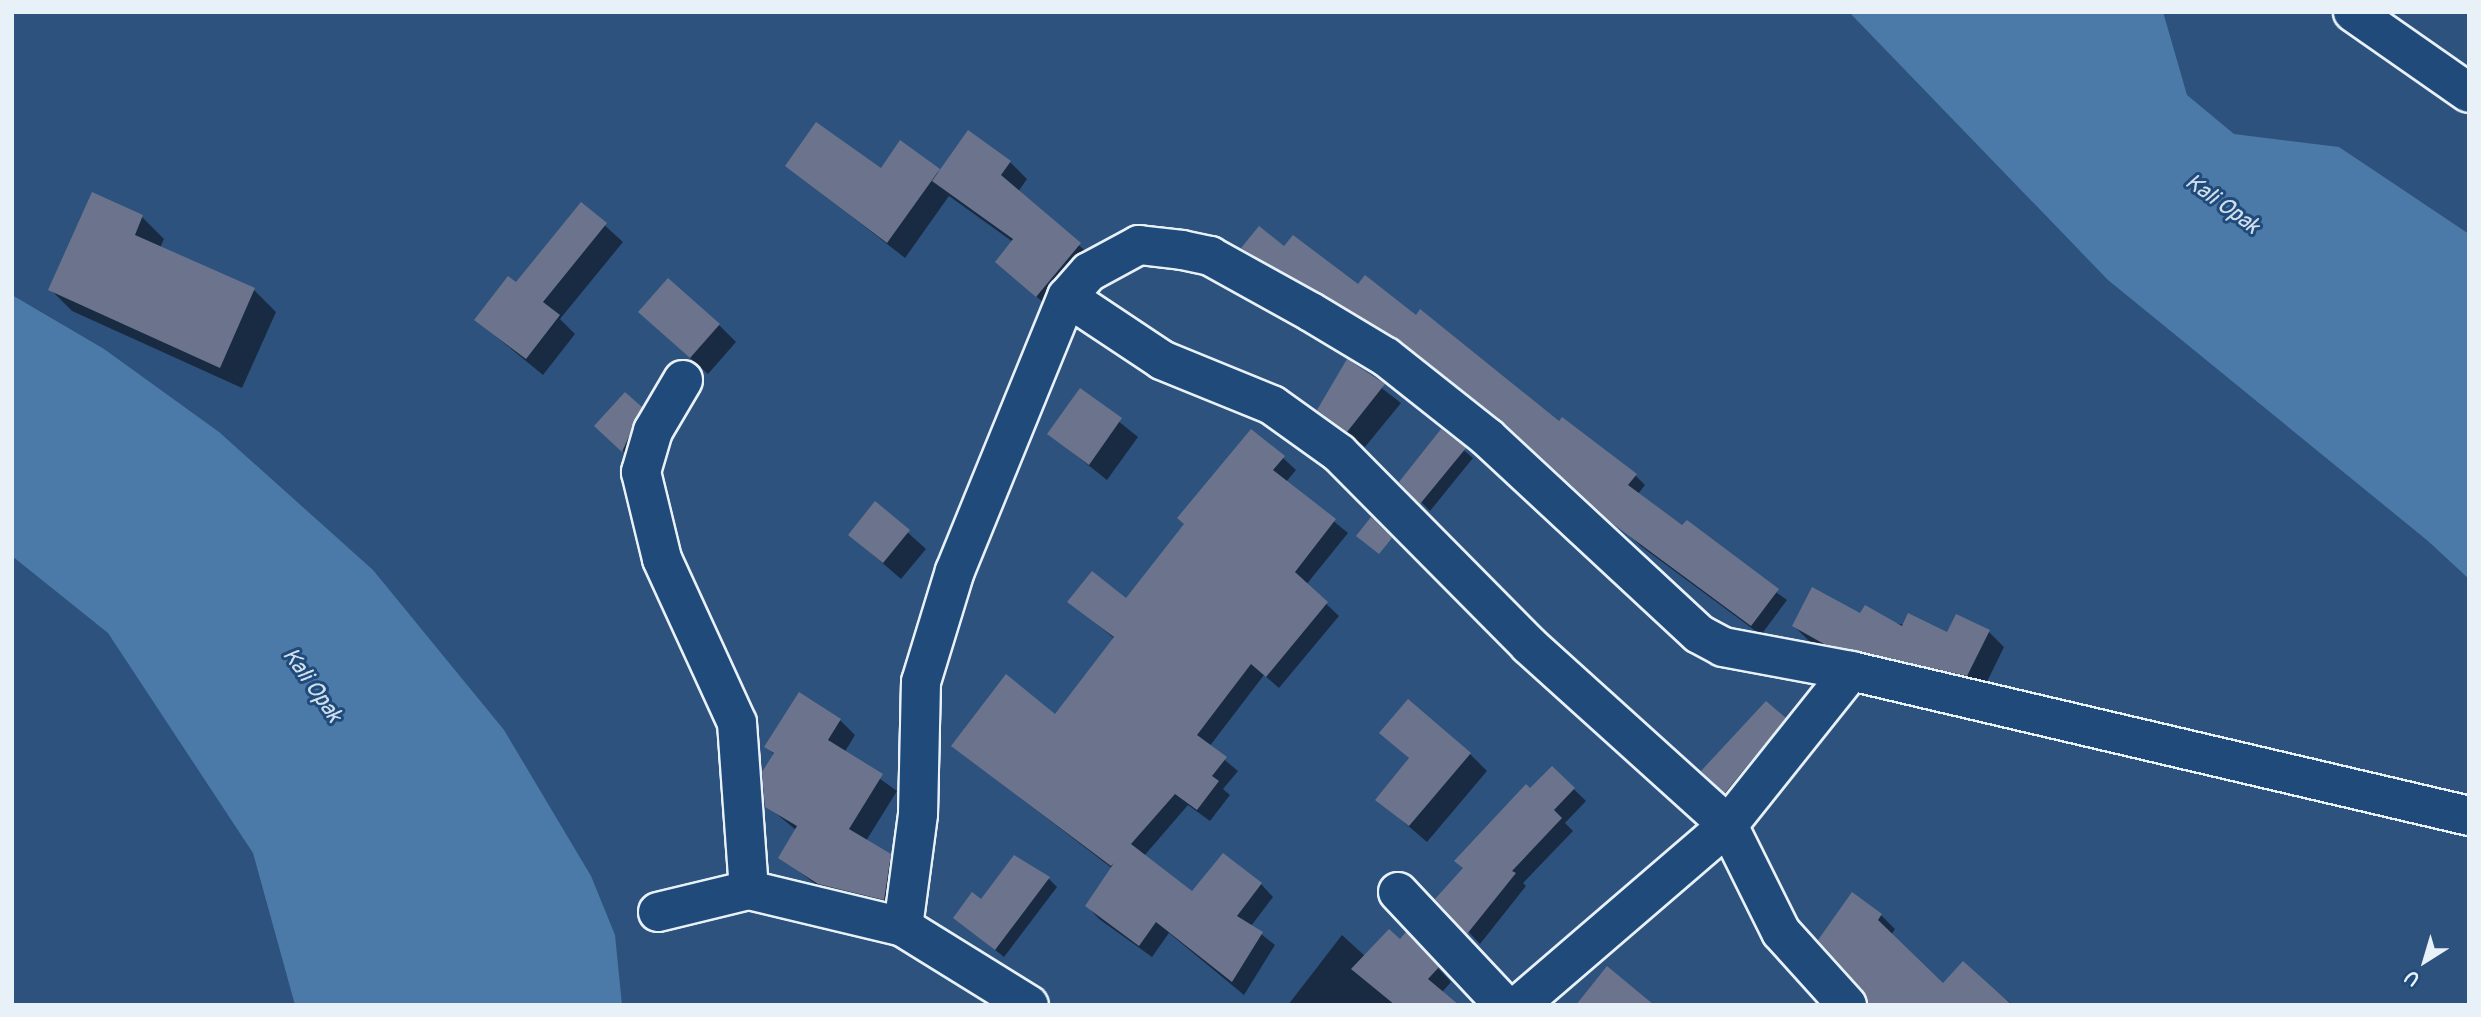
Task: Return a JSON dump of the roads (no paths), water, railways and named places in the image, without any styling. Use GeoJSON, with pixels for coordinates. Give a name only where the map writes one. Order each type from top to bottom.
{"type":"FeatureCollection","features":[{"type":"Feature","properties":{"kind":"street"},"geometry":{"type":"LineString","coordinates":[[2353,12],[2469,93]]}},
{"type":"Feature","properties":{"kind":"street"},"geometry":{"type":"LineString","coordinates":[[903,927],[918,814],[921,682],[955,571],[1067,297],[1089,272],[1139,245],[1210,256],[1386,357],[1488,437],[1699,634],[1752,656],[1852,671],[2469,816]]}},
{"type":"Feature","properties":{"kind":"street"},"geometry":{"type":"LineString","coordinates":[[1067,297],[1162,360],[1272,405],[1339,453],[1530,645],[1728,825],[1781,932],[1847,1005]]}},
{"type":"Feature","properties":{"kind":"street"},"geometry":{"type":"LineString","coordinates":[[684,380],[653,431],[642,472],[662,559],[737,723],[749,890]]}},
{"type":"Feature","properties":{"kind":"street"},"geometry":{"type":"LineString","coordinates":[[1519,1005],[1728,825],[1852,671]]}},
{"type":"Feature","properties":{"kind":"street"},"geometry":{"type":"LineString","coordinates":[[658,912],[749,890],[903,927],[1029,1005]]}},
{"type":"Feature","properties":{"kind":"street"},"geometry":{"type":"LineString","coordinates":[[1398,892],[1504,1005]]}},
{"type":"Feature","properties":{"kind":"water","name":"Kali Opak"},"geometry":{"type":"Polygon","coordinates":[[[1849,12],[2163,12],[2187,95],[2234,134],[2339,147],[2469,234],[2469,579],[2428,541],[2108,280],[1849,12]]]}},
{"type":"Feature","properties":{"kind":"water","name":"Kali Opak"},"geometry":{"type":"Polygon","coordinates":[[[12,295],[104,349],[219,432],[373,570],[504,730],[591,876],[615,935],[622,1005],[295,1005],[253,853],[108,633],[12,556],[12,295]]]}}]}
